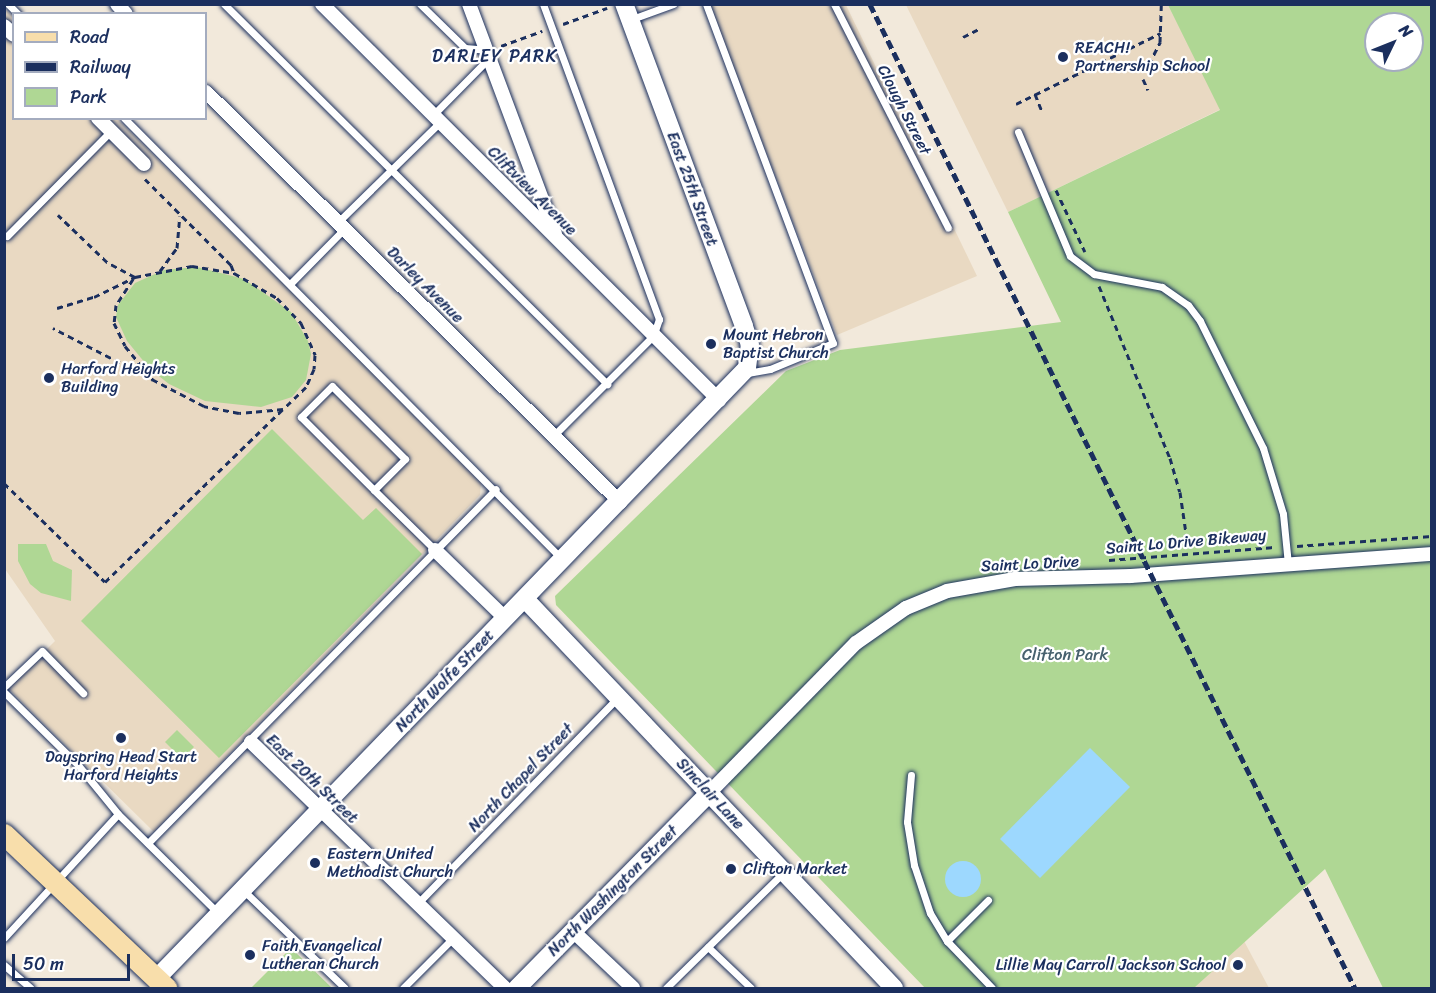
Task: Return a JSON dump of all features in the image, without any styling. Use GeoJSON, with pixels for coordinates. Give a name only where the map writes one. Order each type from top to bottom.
{"type":"FeatureCollection","features":[{"type":"Feature","properties":{"kind":"main road","name":"East 25th Street"},"geometry":{"type":"LineString","coordinates":[[627,12],[744,326],[750,345],[744,374]]}},
{"type":"Feature","properties":{"kind":"main road","name":"North Wolfe Street"},"geometry":{"type":"LineString","coordinates":[[156,985],[219,914],[525,599],[557,554],[620,502],[744,374]]}},
{"type":"Feature","properties":{"kind":"main road","name":"Sinclair Lane"},"geometry":{"type":"LineString","coordinates":[[525,599],[894,988]]}},
{"type":"Feature","properties":{"kind":"main road","name":"North Washington Street"},"geometry":{"type":"LineString","coordinates":[[518,988],[709,793]]}},
{"type":"Feature","properties":{"kind":"main road"},"geometry":{"type":"LineString","coordinates":[[4,834],[55,882],[156,985]]}},
{"type":"Feature","properties":{"kind":"street","name":"Cliftview Avenue"},"geometry":{"type":"LineString","coordinates":[[322,4],[718,400]]}},
{"type":"Feature","properties":{"kind":"street"},"geometry":{"type":"LineString","coordinates":[[469,4],[557,239]]}},
{"type":"Feature","properties":{"kind":"street","name":"Darley Avenue"},"geometry":{"type":"LineString","coordinates":[[207,93],[620,502]]}},
{"type":"Feature","properties":{"kind":"street"},"geometry":{"type":"LineString","coordinates":[[100,120],[143,170]]}},
{"type":"Feature","properties":{"kind":"street"},"geometry":{"type":"LineString","coordinates":[[435,550],[506,619]]}},
{"type":"Feature","properties":{"kind":"street","name":"Saint Lo Drive"},"geometry":{"type":"LineString","coordinates":[[709,793],[855,643],[883,622],[932,596],[985,582],[1431,554]]}},
{"type":"Feature","properties":{"kind":"street","name":"East 20th Street"},"geometry":{"type":"LineString","coordinates":[[251,742],[505,988]]}},
{"type":"Feature","properties":{"kind":"street"},"geometry":{"type":"LineString","coordinates":[[573,931],[633,988]]}},
{"type":"Feature","properties":{"kind":"lane"},"geometry":{"type":"LineString","coordinates":[[224,4],[607,384]]}},
{"type":"Feature","properties":{"kind":"lane"},"geometry":{"type":"LineString","coordinates":[[290,284],[436,118],[488,54],[465,48],[420,4]]}},
{"type":"Feature","properties":{"kind":"lane"},"geometry":{"type":"LineString","coordinates":[[543,4],[641,264],[659,319],[653,336],[553,436]]}},
{"type":"Feature","properties":{"kind":"lane"},"geometry":{"type":"LineString","coordinates":[[627,12],[673,4]]}},
{"type":"Feature","properties":{"kind":"lane"},"geometry":{"type":"LineString","coordinates":[[706,4],[833,343],[770,369],[744,374]]}},
{"type":"Feature","properties":{"kind":"lane","name":"Clough Street"},"geometry":{"type":"LineString","coordinates":[[834,4],[948,228]]}},
{"type":"Feature","properties":{"kind":"lane"},"geometry":{"type":"LineString","coordinates":[[126,120],[496,489],[557,554]]}},
{"type":"Feature","properties":{"kind":"lane"},"geometry":{"type":"LineString","coordinates":[[7,236],[111,131]]}},
{"type":"Feature","properties":{"kind":"lane"},"geometry":{"type":"LineString","coordinates":[[1018,132],[1070,256],[1094,274],[1162,287],[1188,305],[1200,321],[1263,448],[1283,514],[1288,564]]}},
{"type":"Feature","properties":{"kind":"lane"},"geometry":{"type":"LineString","coordinates":[[374,490],[405,459],[332,386],[301,417],[374,490],[435,550]]}},
{"type":"Feature","properties":{"kind":"lane"},"geometry":{"type":"LineString","coordinates":[[148,843],[251,742],[496,489]]}},
{"type":"Feature","properties":{"kind":"lane"},"geometry":{"type":"LineString","coordinates":[[4,687],[42,651],[83,693]]}},
{"type":"Feature","properties":{"kind":"lane"},"geometry":{"type":"LineString","coordinates":[[4,692],[78,765],[118,814],[219,914]]}},
{"type":"Feature","properties":{"kind":"lane","name":"North Chapel Street"},"geometry":{"type":"LineString","coordinates":[[417,904],[618,697]]}},
{"type":"Feature","properties":{"kind":"lane"},"geometry":{"type":"LineString","coordinates":[[911,775],[907,822],[914,865],[930,913],[947,941],[992,988]]}},
{"type":"Feature","properties":{"kind":"lane"},"geometry":{"type":"LineString","coordinates":[[4,938],[118,814]]}},
{"type":"Feature","properties":{"kind":"lane"},"geometry":{"type":"LineString","coordinates":[[666,988],[784,872]]}},
{"type":"Feature","properties":{"kind":"lane"},"geometry":{"type":"LineString","coordinates":[[243,890],[345,988]]}},
{"type":"Feature","properties":{"kind":"lane"},"geometry":{"type":"LineString","coordinates":[[947,941],[988,900]]}},
{"type":"Feature","properties":{"kind":"lane"},"geometry":{"type":"LineString","coordinates":[[403,988],[453,938]]}},
{"type":"Feature","properties":{"kind":"lane"},"geometry":{"type":"LineString","coordinates":[[708,947],[751,988]]}},
{"type":"Feature","properties":{"kind":"lane"},"geometry":{"type":"LineString","coordinates":[[4,965],[30,988]]}},
{"type":"Feature","properties":{"kind":"path"},"geometry":{"type":"LineString","coordinates":[[1149,64],[1158,52],[1161,33],[1161,4]]}},
{"type":"Feature","properties":{"kind":"path"},"geometry":{"type":"LineString","coordinates":[[963,36],[979,29]]}},
{"type":"Feature","properties":{"kind":"path"},"geometry":{"type":"LineString","coordinates":[[1016,104],[1161,33]]}},
{"type":"Feature","properties":{"kind":"path"},"geometry":{"type":"LineString","coordinates":[[1143,79],[1148,90]]}},
{"type":"Feature","properties":{"kind":"path"},"geometry":{"type":"LineString","coordinates":[[1035,94],[1042,111]]}},
{"type":"Feature","properties":{"kind":"path"},"geometry":{"type":"LineString","coordinates":[[143,170],[180,214],[231,265],[234,273]]}},
{"type":"Feature","properties":{"kind":"path"},"geometry":{"type":"LineString","coordinates":[[1055,188],[1094,274],[1170,458],[1180,492],[1188,547]]}},
{"type":"Feature","properties":{"kind":"path"},"geometry":{"type":"LineString","coordinates":[[160,271],[177,248],[180,214]]}},
{"type":"Feature","properties":{"kind":"path"},"geometry":{"type":"LineString","coordinates":[[58,215],[107,262],[135,277]]}},
{"type":"Feature","properties":{"kind":"path"},"geometry":{"type":"LineString","coordinates":[[4,483],[105,582],[306,387],[314,369],[310,340],[301,323],[277,297],[234,273],[192,266],[160,271],[135,277],[94,297],[57,308]]}},
{"type":"Feature","properties":{"kind":"path"},"geometry":{"type":"LineString","coordinates":[[135,277],[116,305],[114,323],[125,346],[153,381]]}},
{"type":"Feature","properties":{"kind":"path"},"geometry":{"type":"LineString","coordinates":[[52,328],[153,381],[219,411],[260,413],[283,409]]}},
{"type":"Feature","properties":{"kind":"path","name":"Saint Lo Drive Bikeway"},"geometry":{"type":"LineString","coordinates":[[1103,561],[1431,536]]}},
{"type":"Feature","properties":{"kind":"shaded area"},"geometry":{"type":"Polygon","coordinates":[[[709,5],[846,5],[977,276],[837,335],[709,5]]]}},
{"type":"Feature","properties":{"kind":"shaded area","name":"REACH! Partnership School"},"geometry":{"type":"Polygon","coordinates":[[[906,5],[1168,5],[1221,109],[1008,212],[906,5]]]}},
{"type":"Feature","properties":{"kind":"shaded area"},"geometry":{"type":"Polygon","coordinates":[[[4,8],[12,16],[12,120],[118,120],[481,480],[480,495],[154,832],[8,688],[55,641],[5,569],[4,8]]]}},
{"type":"Feature","properties":{"kind":"shaded area","name":"Lillie May Carroll Jackson School"},"geometry":{"type":"Polygon","coordinates":[[[1244,941],[1269,988],[1194,988],[1244,941]]]}},
{"type":"Feature","properties":{"kind":"green space","name":"Clifton Park"},"geometry":{"type":"Polygon","coordinates":[[[1168,5],[1431,5],[1431,988],[1383,988],[1325,869],[1194,988],[925,988],[556,605],[555,596],[786,371],[840,350],[1061,322],[1008,212],[1220,110],[1168,5]]]}},
{"type":"Feature","properties":{"kind":"green space"},"geometry":{"type":"Polygon","coordinates":[[[197,267],[244,279],[291,312],[308,341],[311,354],[306,380],[292,397],[261,407],[205,401],[169,384],[150,369],[127,341],[116,317],[118,305],[135,283],[164,270],[197,267]]]}},
{"type":"Feature","properties":{"kind":"green space"},"geometry":{"type":"Polygon","coordinates":[[[272,429],[363,520],[376,508],[422,554],[219,758],[81,621],[272,429]]]}},
{"type":"Feature","properties":{"kind":"green space"},"geometry":{"type":"Polygon","coordinates":[[[18,544],[46,544],[53,561],[72,570],[71,601],[41,593],[30,584],[18,561],[18,544]]]}},
{"type":"Feature","properties":{"kind":"green space"},"geometry":{"type":"Polygon","coordinates":[[[177,730],[194,747],[182,759],[165,742],[177,730]]]}},
{"type":"Feature","properties":{"kind":"green space"},"geometry":{"type":"Polygon","coordinates":[[[291,948],[332,988],[251,988],[291,948]]]}},
{"type":"Feature","properties":{"kind":"water"},"geometry":{"type":"Polygon","coordinates":[[[1090,748],[1130,787],[1040,878],[1000,839],[1090,748]]]}},
{"type":"Feature","properties":{"kind":"water"},"geometry":{"type":"Polygon","coordinates":[[[963,861],[976,866],[981,879],[976,892],[963,897],[950,892],[945,879],[950,866],[963,861]]]}},
{"type":"Feature","properties":{"kind":"railway"},"geometry":{"type":"LineString","coordinates":[[870,4],[1355,988]]}},
{"type":"Feature","properties":{"kind":"place","name":"REACH! Partnership School"},"geometry":{"type":"Point","coordinates":[1063,57]}},
{"type":"Feature","properties":{"kind":"place","name":"Mount Hebron Baptist Church"},"geometry":{"type":"Point","coordinates":[711,344]}},
{"type":"Feature","properties":{"kind":"place","name":"Harford Heights Building"},"geometry":{"type":"Point","coordinates":[49,378]}},
{"type":"Feature","properties":{"kind":"place","name":"Dayspring Head Start Harford Heights"},"geometry":{"type":"Point","coordinates":[121,738]}},
{"type":"Feature","properties":{"kind":"place","name":"Eastern United Methodist Church"},"geometry":{"type":"Point","coordinates":[315,863]}},
{"type":"Feature","properties":{"kind":"place","name":"Clifton Market"},"geometry":{"type":"Point","coordinates":[731,869]}},
{"type":"Feature","properties":{"kind":"place","name":"Faith Evangelical Lutheran Church"},"geometry":{"type":"Point","coordinates":[250,955]}},
{"type":"Feature","properties":{"kind":"place","name":"Lillie May Carroll Jackson School"},"geometry":{"type":"Point","coordinates":[1238,965]}},
{"type":"Feature","properties":{"kind":"district","name":"DARLEY PARK"},"geometry":{"type":"Point","coordinates":[495,56]}}]}
